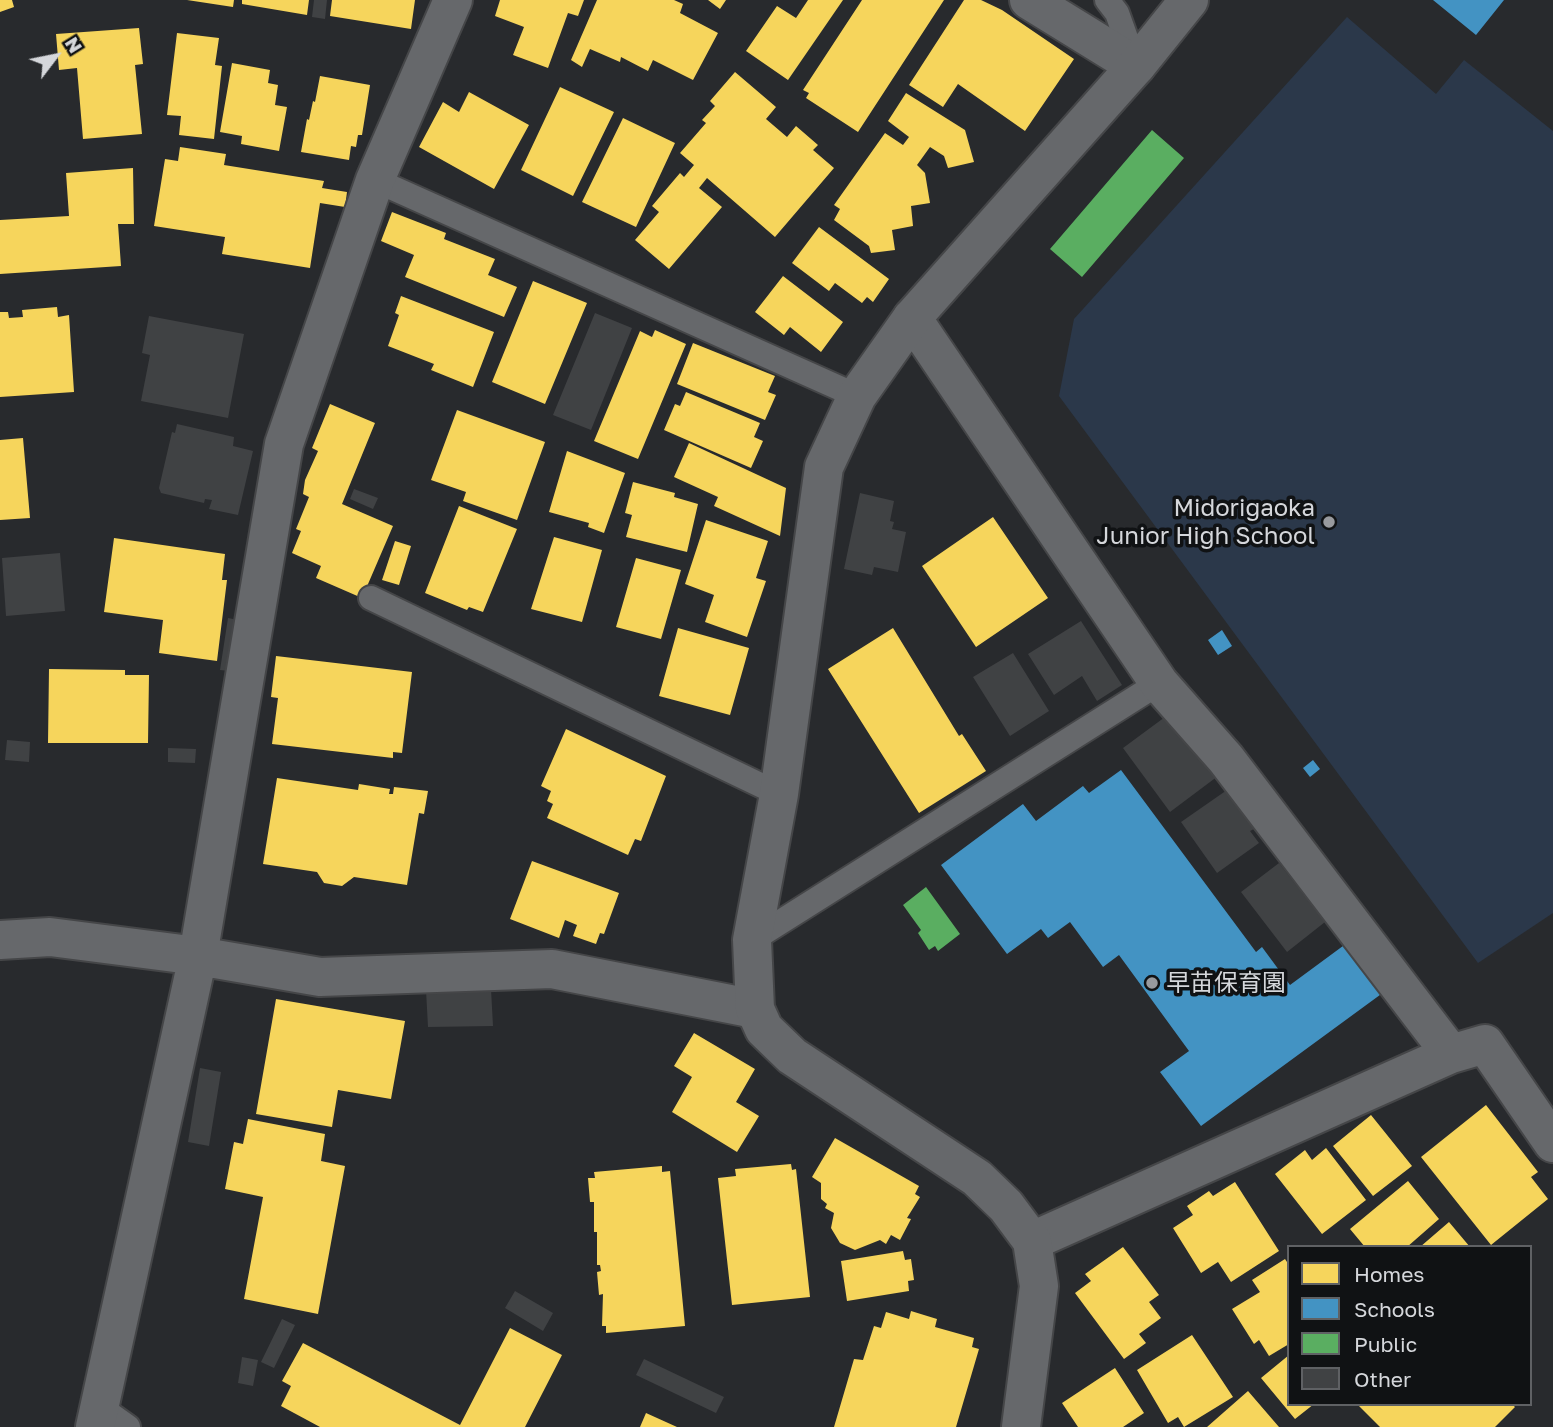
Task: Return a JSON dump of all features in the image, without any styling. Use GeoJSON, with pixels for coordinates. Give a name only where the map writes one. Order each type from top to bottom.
{"type":"FeatureCollection","features":[{"type":"Feature","properties":{"kind":"street"},"geometry":{"type":"LineString","coordinates":[[107,1420],[198,956],[284,444],[375,180],[453,0]]}},
{"type":"Feature","properties":{"kind":"street"},"geometry":{"type":"LineString","coordinates":[[1029,0],[1136,66]]}},
{"type":"Feature","properties":{"kind":"street"},"geometry":{"type":"LineString","coordinates":[[1021,1427],[1039,1286],[1032,1241],[1006,1206],[977,1178],[792,1056],[764,1029],[755,1009],[752,940],[779,794],[824,467],[857,396],[912,318],[1136,66],[1189,0]]}},
{"type":"Feature","properties":{"kind":"street"},"geometry":{"type":"LineString","coordinates":[[912,318],[1159,684],[1226,760],[1451,1054]]}},
{"type":"Feature","properties":{"kind":"street"},"geometry":{"type":"LineString","coordinates":[[0,940],[50,937],[198,956],[320,977],[552,969],[755,1009]]}},
{"type":"Feature","properties":{"kind":"street"},"geometry":{"type":"LineString","coordinates":[[1032,1241],[1451,1054],[1485,1044],[1553,1143]]}},
{"type":"Feature","properties":{"kind":"lane"},"geometry":{"type":"LineString","coordinates":[[1107,0],[1118,13],[1136,66]]}},
{"type":"Feature","properties":{"kind":"lane"},"geometry":{"type":"LineString","coordinates":[[375,180],[857,396]]}},
{"type":"Feature","properties":{"kind":"lane"},"geometry":{"type":"LineString","coordinates":[[371,598],[779,794]]}},
{"type":"Feature","properties":{"kind":"lane"},"geometry":{"type":"LineString","coordinates":[[752,940],[1159,684]]}},
{"type":"Feature","properties":{"kind":"shaded area","name":"Midorigaoka Junior High School"},"geometry":{"type":"Polygon","coordinates":[[[1347,17],[1436,94],[1464,60],[1553,131],[1553,913],[1478,963],[1059,396],[1074,319],[1347,17]]]}},
{"type":"Feature","properties":{"kind":"building: Homes"},"geometry":{"type":"Polygon","coordinates":[[[0,0],[12,0],[14,7],[0,12],[0,0]]]}},
{"type":"Feature","properties":{"kind":"building: Homes"},"geometry":{"type":"Polygon","coordinates":[[[187,0],[234,0],[233,7],[187,0]]]}},
{"type":"Feature","properties":{"kind":"building: Homes"},"geometry":{"type":"Polygon","coordinates":[[[242,0],[309,0],[307,15],[242,4],[242,0]]]}},
{"type":"Feature","properties":{"kind":"building: Homes"},"geometry":{"type":"Polygon","coordinates":[[[332,0],[415,0],[411,29],[330,16],[332,0]]]}},
{"type":"Feature","properties":{"kind":"building: Homes"},"geometry":{"type":"Polygon","coordinates":[[[500,0],[584,0],[578,16],[568,13],[548,68],[513,55],[524,27],[495,16],[500,0]]]}},
{"type":"Feature","properties":{"kind":"building: Homes"},"geometry":{"type":"Polygon","coordinates":[[[597,0],[674,0],[683,4],[680,13],[718,33],[693,80],[653,60],[648,71],[621,57],[620,62],[590,49],[582,67],[571,60],[597,0]]]}},
{"type":"Feature","properties":{"kind":"building: Homes"},"geometry":{"type":"Polygon","coordinates":[[[708,0],[726,0],[720,9],[708,0]]]}},
{"type":"Feature","properties":{"kind":"building: Homes"},"geometry":{"type":"Polygon","coordinates":[[[808,0],[843,0],[788,80],[746,51],[777,6],[796,18],[808,0]]]}},
{"type":"Feature","properties":{"kind":"building: Homes"},"geometry":{"type":"Polygon","coordinates":[[[862,0],[944,0],[858,132],[806,98],[809,93],[803,90],[862,0]]]}},
{"type":"Feature","properties":{"kind":"building: Homes"},"geometry":{"type":"Polygon","coordinates":[[[964,0],[981,0],[1002,10],[1074,59],[1025,131],[958,84],[943,107],[909,85],[964,0]]]}},
{"type":"Feature","properties":{"kind":"building: Homes"},"geometry":{"type":"Polygon","coordinates":[[[139,28],[143,64],[135,65],[142,134],[83,139],[77,68],[59,70],[56,34],[139,28]]]}},
{"type":"Feature","properties":{"kind":"building: Homes"},"geometry":{"type":"Polygon","coordinates":[[[177,33],[219,38],[215,65],[222,66],[214,139],[179,135],[181,116],[167,115],[177,33]]]}},
{"type":"Feature","properties":{"kind":"building: Homes"},"geometry":{"type":"Polygon","coordinates":[[[232,63],[270,70],[268,83],[278,85],[275,105],[287,107],[279,151],[241,144],[242,136],[220,132],[232,63]]]}},
{"type":"Feature","properties":{"kind":"building: Homes"},"geometry":{"type":"Polygon","coordinates":[[[735,72],[776,107],[766,119],[787,137],[796,126],[818,145],[813,150],[834,168],[775,237],[707,178],[699,188],[722,207],[669,269],[635,240],[659,212],[652,206],[680,173],[684,177],[694,165],[680,153],[706,123],[702,120],[715,106],[710,101],[735,72]]]}},
{"type":"Feature","properties":{"kind":"building: Homes"},"geometry":{"type":"Polygon","coordinates":[[[320,76],[370,85],[362,135],[358,135],[356,147],[351,146],[349,160],[301,152],[307,119],[309,120],[313,101],[315,102],[320,76]]]}},
{"type":"Feature","properties":{"kind":"building: Homes"},"geometry":{"type":"Polygon","coordinates":[[[560,87],[614,112],[573,196],[521,170],[560,87]]]}},
{"type":"Feature","properties":{"kind":"building: Homes"},"geometry":{"type":"Polygon","coordinates":[[[469,92],[529,125],[494,189],[419,147],[443,102],[459,112],[469,92]]]}},
{"type":"Feature","properties":{"kind":"building: Homes"},"geometry":{"type":"Polygon","coordinates":[[[906,93],[965,130],[974,162],[948,168],[944,156],[930,147],[917,165],[925,173],[930,203],[911,206],[913,226],[892,230],[895,250],[871,253],[869,246],[834,220],[840,209],[834,205],[885,133],[903,145],[909,137],[888,121],[906,93]]]}},
{"type":"Feature","properties":{"kind":"building: Homes"},"geometry":{"type":"Polygon","coordinates":[[[623,118],[675,143],[636,227],[582,202],[623,118]]]}},
{"type":"Feature","properties":{"kind":"building: Homes"},"geometry":{"type":"Polygon","coordinates":[[[180,147],[226,154],[224,165],[324,181],[322,188],[347,192],[345,207],[320,203],[310,268],[222,254],[225,237],[154,226],[165,159],[178,161],[180,147]]]}},
{"type":"Feature","properties":{"kind":"building: Homes"},"geometry":{"type":"Polygon","coordinates":[[[133,168],[134,224],[118,224],[121,266],[0,274],[0,220],[69,216],[66,173],[133,168]]]}},
{"type":"Feature","properties":{"kind":"building: Homes"},"geometry":{"type":"Polygon","coordinates":[[[392,212],[446,233],[444,239],[495,259],[488,275],[517,287],[504,317],[405,277],[414,255],[381,241],[392,212]]]}},
{"type":"Feature","properties":{"kind":"building: Homes"},"geometry":{"type":"Polygon","coordinates":[[[819,227],[889,279],[873,302],[867,297],[862,303],[835,283],[829,291],[792,263],[819,227]]]}},
{"type":"Feature","properties":{"kind":"building: Homes"},"geometry":{"type":"Polygon","coordinates":[[[783,276],[843,322],[821,352],[790,327],[784,335],[755,312],[783,276]]]}},
{"type":"Feature","properties":{"kind":"building: Homes"},"geometry":{"type":"Polygon","coordinates":[[[533,281],[587,303],[545,404],[492,382],[533,281]]]}},
{"type":"Feature","properties":{"kind":"building: Homes"},"geometry":{"type":"Polygon","coordinates":[[[401,296],[494,332],[473,387],[431,370],[434,364],[388,346],[399,315],[395,313],[401,296]]]}},
{"type":"Feature","properties":{"kind":"building: Homes"},"geometry":{"type":"Polygon","coordinates":[[[57,307],[58,317],[69,315],[74,392],[0,397],[0,312],[8,312],[9,318],[23,317],[22,310],[57,307]]]}},
{"type":"Feature","properties":{"kind":"building: Homes"},"geometry":{"type":"Polygon","coordinates":[[[655,330],[686,344],[638,459],[594,441],[640,331],[652,337],[655,330]]]}},
{"type":"Feature","properties":{"kind":"building: Homes"},"geometry":{"type":"Polygon","coordinates":[[[693,343],[775,376],[768,392],[776,395],[765,420],[677,384],[693,343]]]}},
{"type":"Feature","properties":{"kind":"building: Homes"},"geometry":{"type":"Polygon","coordinates":[[[686,392],[760,423],[754,437],[763,441],[751,468],[664,430],[675,404],[680,406],[686,392]]]}},
{"type":"Feature","properties":{"kind":"building: Homes"},"geometry":{"type":"Polygon","coordinates":[[[330,404],[375,423],[342,504],[393,526],[362,598],[316,578],[321,566],[292,553],[301,531],[296,529],[309,497],[303,494],[305,480],[318,451],[312,448],[330,404]]]}},
{"type":"Feature","properties":{"kind":"building: Homes"},"geometry":{"type":"Polygon","coordinates":[[[457,410],[545,442],[517,520],[463,501],[466,492],[431,480],[457,410]]]}},
{"type":"Feature","properties":{"kind":"building: Homes"},"geometry":{"type":"Polygon","coordinates":[[[23,438],[30,518],[0,520],[0,440],[23,438]]]}},
{"type":"Feature","properties":{"kind":"building: Homes"},"geometry":{"type":"Polygon","coordinates":[[[689,443],[786,488],[780,536],[714,506],[718,497],[674,477],[689,443]]]}},
{"type":"Feature","properties":{"kind":"building: Homes"},"geometry":{"type":"Polygon","coordinates":[[[567,451],[625,473],[604,533],[588,527],[589,523],[549,512],[567,451]]]}},
{"type":"Feature","properties":{"kind":"building: Homes"},"geometry":{"type":"Polygon","coordinates":[[[633,482],[675,493],[674,497],[698,504],[687,552],[626,537],[632,515],[625,513],[633,482]]]}},
{"type":"Feature","properties":{"kind":"building: Homes"},"geometry":{"type":"Polygon","coordinates":[[[459,506],[517,529],[483,612],[469,607],[467,610],[425,593],[459,506]]]}},
{"type":"Feature","properties":{"kind":"building: Homes"},"geometry":{"type":"Polygon","coordinates":[[[993,517],[1048,598],[976,647],[922,566],[993,517]]]}},
{"type":"Feature","properties":{"kind":"building: Homes"},"geometry":{"type":"Polygon","coordinates":[[[706,520],[768,541],[756,578],[766,581],[747,637],[705,622],[714,595],[685,584],[706,520]]]}},
{"type":"Feature","properties":{"kind":"building: Homes"},"geometry":{"type":"Polygon","coordinates":[[[554,537],[602,550],[582,622],[531,609],[554,537]]]}},
{"type":"Feature","properties":{"kind":"building: Homes"},"geometry":{"type":"Polygon","coordinates":[[[114,538],[225,554],[222,580],[227,580],[217,661],[159,653],[163,620],[104,612],[114,538]]]}},
{"type":"Feature","properties":{"kind":"building: Homes"},"geometry":{"type":"Polygon","coordinates":[[[395,541],[411,546],[399,585],[382,580],[395,541]]]}},
{"type":"Feature","properties":{"kind":"building: Homes"},"geometry":{"type":"Polygon","coordinates":[[[636,558],[681,570],[661,639],[616,627],[636,558]]]}},
{"type":"Feature","properties":{"kind":"building: Homes"},"geometry":{"type":"Polygon","coordinates":[[[678,628],[749,648],[730,715],[659,696],[678,628]]]}},
{"type":"Feature","properties":{"kind":"building: Homes"},"geometry":{"type":"Polygon","coordinates":[[[893,628],[959,736],[962,734],[986,771],[919,813],[828,669],[893,628]]]}},
{"type":"Feature","properties":{"kind":"building: Homes"},"geometry":{"type":"Polygon","coordinates":[[[276,656],[412,672],[402,753],[393,752],[393,758],[272,744],[278,698],[271,697],[276,656]]]}},
{"type":"Feature","properties":{"kind":"building: Homes"},"geometry":{"type":"Polygon","coordinates":[[[49,669],[125,670],[125,675],[149,675],[148,743],[48,743],[49,669]]]}},
{"type":"Feature","properties":{"kind":"building: Homes"},"geometry":{"type":"Polygon","coordinates":[[[566,729],[666,776],[641,841],[635,839],[628,855],[547,818],[553,804],[547,801],[551,791],[541,786],[566,729]]]}},
{"type":"Feature","properties":{"kind":"building: Homes"},"geometry":{"type":"Polygon","coordinates":[[[277,778],[358,790],[359,784],[390,789],[389,794],[393,794],[394,787],[428,791],[424,814],[419,813],[407,885],[354,877],[342,886],[324,883],[317,872],[263,864],[277,778]]]}},
{"type":"Feature","properties":{"kind":"building: Homes"},"geometry":{"type":"Polygon","coordinates":[[[532,861],[619,893],[604,934],[600,933],[596,944],[573,936],[577,925],[565,920],[559,938],[510,919],[532,861]]]}},
{"type":"Feature","properties":{"kind":"building: Homes"},"geometry":{"type":"Polygon","coordinates":[[[276,999],[405,1021],[391,1099],[338,1090],[332,1127],[256,1114],[276,999]]]}},
{"type":"Feature","properties":{"kind":"building: Homes"},"geometry":{"type":"Polygon","coordinates":[[[694,1033],[755,1069],[736,1102],[759,1116],[737,1152],[672,1112],[692,1077],[674,1066],[694,1033]]]}},
{"type":"Feature","properties":{"kind":"building: Homes"},"geometry":{"type":"Polygon","coordinates":[[[1486,1105],[1538,1172],[1531,1177],[1548,1199],[1491,1245],[1421,1157],[1486,1105]]]}},
{"type":"Feature","properties":{"kind":"building: Homes"},"geometry":{"type":"Polygon","coordinates":[[[1371,1115],[1412,1166],[1373,1196],[1333,1146],[1371,1115]]]}},
{"type":"Feature","properties":{"kind":"building: Homes"},"geometry":{"type":"Polygon","coordinates":[[[248,1119],[325,1134],[321,1161],[345,1166],[318,1314],[244,1299],[263,1197],[225,1189],[234,1142],[243,1144],[248,1119]]]}},
{"type":"Feature","properties":{"kind":"building: Homes"},"geometry":{"type":"Polygon","coordinates":[[[835,1138],[919,1186],[915,1194],[920,1197],[907,1218],[911,1219],[900,1240],[891,1235],[886,1244],[880,1240],[855,1250],[840,1243],[831,1228],[834,1213],[825,1208],[827,1204],[821,1199],[821,1183],[812,1177],[835,1138]]]}},
{"type":"Feature","properties":{"kind":"building: Homes"},"geometry":{"type":"Polygon","coordinates":[[[1326,1148],[1366,1200],[1322,1234],[1275,1174],[1305,1150],[1312,1160],[1326,1148]]]}},
{"type":"Feature","properties":{"kind":"building: Homes"},"geometry":{"type":"Polygon","coordinates":[[[791,1164],[792,1170],[796,1169],[810,1297],[732,1305],[718,1178],[736,1176],[735,1169],[791,1164]]]}},
{"type":"Feature","properties":{"kind":"building: Homes"},"geometry":{"type":"Polygon","coordinates":[[[662,1166],[662,1172],[670,1171],[685,1326],[606,1333],[606,1326],[602,1326],[603,1294],[599,1295],[597,1272],[601,1271],[600,1265],[597,1265],[594,1202],[590,1202],[588,1178],[595,1178],[594,1172],[662,1166]]]}},
{"type":"Feature","properties":{"kind":"building: Homes"},"geometry":{"type":"Polygon","coordinates":[[[1408,1181],[1439,1219],[1409,1245],[1363,1245],[1350,1229],[1408,1181]]]}},
{"type":"Feature","properties":{"kind":"building: Homes"},"geometry":{"type":"Polygon","coordinates":[[[1235,1182],[1279,1251],[1231,1282],[1218,1262],[1201,1273],[1173,1228],[1193,1215],[1187,1206],[1209,1191],[1213,1196],[1235,1182]]]}},
{"type":"Feature","properties":{"kind":"building: Homes"},"geometry":{"type":"Polygon","coordinates":[[[1449,1222],[1468,1245],[1422,1245],[1449,1222]]]}},
{"type":"Feature","properties":{"kind":"building: Homes"},"geometry":{"type":"Polygon","coordinates":[[[1123,1247],[1159,1295],[1149,1302],[1161,1318],[1139,1334],[1146,1343],[1124,1359],[1075,1293],[1091,1281],[1085,1274],[1123,1247]]]}},
{"type":"Feature","properties":{"kind":"building: Homes"},"geometry":{"type":"Polygon","coordinates":[[[903,1251],[905,1260],[911,1259],[914,1280],[908,1281],[909,1291],[847,1301],[841,1261],[903,1251]]]}},
{"type":"Feature","properties":{"kind":"building: Homes"},"geometry":{"type":"Polygon","coordinates":[[[1285,1259],[1287,1262],[1287,1345],[1269,1356],[1259,1340],[1254,1344],[1232,1309],[1260,1292],[1252,1280],[1285,1259]]]}},
{"type":"Feature","properties":{"kind":"building: Homes"},"geometry":{"type":"Polygon","coordinates":[[[911,1311],[937,1319],[935,1327],[974,1338],[972,1347],[979,1349],[956,1427],[834,1427],[854,1359],[863,1360],[874,1326],[881,1328],[886,1312],[909,1319],[911,1311]]]}},
{"type":"Feature","properties":{"kind":"building: Homes"},"geometry":{"type":"Polygon","coordinates":[[[510,1328],[562,1355],[525,1427],[320,1427],[281,1406],[291,1386],[282,1381],[303,1343],[460,1425],[510,1328]]]}},
{"type":"Feature","properties":{"kind":"building: Homes"},"geometry":{"type":"Polygon","coordinates":[[[1192,1335],[1233,1397],[1184,1427],[1178,1417],[1168,1423],[1137,1370],[1192,1335]]]}},
{"type":"Feature","properties":{"kind":"building: Homes"},"geometry":{"type":"Polygon","coordinates":[[[1287,1357],[1287,1406],[1311,1406],[1295,1419],[1261,1378],[1287,1357]]]}},
{"type":"Feature","properties":{"kind":"building: Homes"},"geometry":{"type":"Polygon","coordinates":[[[1115,1368],[1144,1413],[1123,1427],[1078,1427],[1062,1403],[1115,1368]]]}},
{"type":"Feature","properties":{"kind":"building: Homes"},"geometry":{"type":"Polygon","coordinates":[[[1248,1391],[1279,1427],[1207,1427],[1248,1391]]]}},
{"type":"Feature","properties":{"kind":"building: Homes"},"geometry":{"type":"Polygon","coordinates":[[[1359,1406],[1515,1407],[1495,1427],[1380,1427],[1359,1406]]]}},
{"type":"Feature","properties":{"kind":"building: Homes"},"geometry":{"type":"Polygon","coordinates":[[[646,1413],[677,1427],[640,1427],[646,1413]]]}},
{"type":"Feature","properties":{"kind":"building: Schools"},"geometry":{"type":"Polygon","coordinates":[[[1433,0],[1504,0],[1476,35],[1433,0]]]}},
{"type":"Feature","properties":{"kind":"building: Schools"},"geometry":{"type":"Polygon","coordinates":[[[1222,630],[1232,646],[1218,655],[1208,640],[1222,630]]]}},
{"type":"Feature","properties":{"kind":"building: Schools"},"geometry":{"type":"Polygon","coordinates":[[[1313,760],[1320,769],[1310,777],[1303,768],[1313,760]]]}},
{"type":"Feature","properties":{"kind":"building: Schools"},"geometry":{"type":"Polygon","coordinates":[[[1121,770],[1256,952],[1262,947],[1290,985],[1347,943],[1384,992],[1201,1126],[1160,1072],[1189,1051],[1119,955],[1103,967],[1070,922],[1048,938],[1041,929],[1007,954],[941,865],[1023,804],[1036,821],[1083,786],[1089,793],[1121,770]]]}},
{"type":"Feature","properties":{"kind":"building: Public"},"geometry":{"type":"Polygon","coordinates":[[[1152,130],[1184,158],[1082,277],[1050,249],[1152,130]]]}},
{"type":"Feature","properties":{"kind":"building: Public"},"geometry":{"type":"Polygon","coordinates":[[[926,887],[960,934],[938,951],[935,946],[929,950],[918,933],[921,930],[903,905],[926,887]]]}},
{"type":"Feature","properties":{"kind":"building: Other"},"geometry":{"type":"Polygon","coordinates":[[[314,0],[327,0],[325,19],[312,17],[314,0]]]}},
{"type":"Feature","properties":{"kind":"building: Other"},"geometry":{"type":"Polygon","coordinates":[[[595,313],[632,328],[591,430],[553,415],[595,313]]]}},
{"type":"Feature","properties":{"kind":"building: Other"},"geometry":{"type":"Polygon","coordinates":[[[149,316],[244,334],[228,418],[141,401],[150,355],[142,353],[149,316]]]}},
{"type":"Feature","properties":{"kind":"building: Other"},"geometry":{"type":"Polygon","coordinates":[[[177,424],[234,437],[233,446],[253,451],[238,515],[209,509],[212,500],[205,499],[204,503],[161,493],[159,488],[172,432],[175,433],[177,424]]]}},
{"type":"Feature","properties":{"kind":"building: Other"},"geometry":{"type":"Polygon","coordinates":[[[354,489],[378,498],[373,509],[350,499],[354,489]]]}},
{"type":"Feature","properties":{"kind":"building: Other"},"geometry":{"type":"Polygon","coordinates":[[[860,493],[894,501],[890,521],[894,522],[892,529],[906,532],[898,572],[874,567],[872,575],[844,569],[860,493]]]}},
{"type":"Feature","properties":{"kind":"building: Other"},"geometry":{"type":"Polygon","coordinates":[[[60,553],[65,611],[6,616],[2,558],[60,553]]]}},
{"type":"Feature","properties":{"kind":"building: Other"},"geometry":{"type":"Polygon","coordinates":[[[228,618],[238,620],[230,671],[220,670],[228,618]]]}},
{"type":"Feature","properties":{"kind":"building: Other"},"geometry":{"type":"Polygon","coordinates":[[[1081,621],[1122,685],[1097,701],[1082,676],[1054,695],[1028,654],[1081,621]]]}},
{"type":"Feature","properties":{"kind":"building: Other"},"geometry":{"type":"Polygon","coordinates":[[[1013,653],[1049,711],[1010,736],[973,677],[1013,653]]]}},
{"type":"Feature","properties":{"kind":"building: Other"},"geometry":{"type":"Polygon","coordinates":[[[1165,717],[1218,776],[1170,812],[1123,748],[1165,717]]]}},
{"type":"Feature","properties":{"kind":"building: Other"},"geometry":{"type":"Polygon","coordinates":[[[7,740],[30,742],[29,762],[5,760],[7,740]]]}},
{"type":"Feature","properties":{"kind":"building: Other"},"geometry":{"type":"Polygon","coordinates":[[[168,748],[196,749],[195,763],[168,762],[168,748]]]}},
{"type":"Feature","properties":{"kind":"building: Other"},"geometry":{"type":"Polygon","coordinates":[[[1227,790],[1254,829],[1250,831],[1259,843],[1217,873],[1181,822],[1227,790]]]}},
{"type":"Feature","properties":{"kind":"building: Other"},"geometry":{"type":"Polygon","coordinates":[[[1279,863],[1325,922],[1287,952],[1241,892],[1279,863]]]}},
{"type":"Feature","properties":{"kind":"building: Other"},"geometry":{"type":"Polygon","coordinates":[[[491,989],[493,1026],[428,1027],[426,990],[491,989]]]}},
{"type":"Feature","properties":{"kind":"building: Other"},"geometry":{"type":"Polygon","coordinates":[[[200,1068],[221,1072],[209,1146],[188,1142],[200,1068]]]}},
{"type":"Feature","properties":{"kind":"building: Other"},"geometry":{"type":"Polygon","coordinates":[[[515,1291],[553,1313],[543,1331],[505,1308],[515,1291]]]}},
{"type":"Feature","properties":{"kind":"building: Other"},"geometry":{"type":"Polygon","coordinates":[[[282,1319],[295,1325],[274,1368],[261,1362],[282,1319]]]}},
{"type":"Feature","properties":{"kind":"building: Other"},"geometry":{"type":"Polygon","coordinates":[[[242,1357],[258,1360],[253,1386],[238,1383],[242,1357]]]}},
{"type":"Feature","properties":{"kind":"building: Other"},"geometry":{"type":"Polygon","coordinates":[[[644,1359],[724,1397],[716,1413],[636,1375],[644,1359]]]}},
{"type":"Feature","properties":{"kind":"place","name":"Midorigaoka Junior High School"},"geometry":{"type":"Point","coordinates":[1329,522]}},
{"type":"Feature","properties":{"kind":"place","name":"早苗保育園"},"geometry":{"type":"Point","coordinates":[1152,983]}}]}
